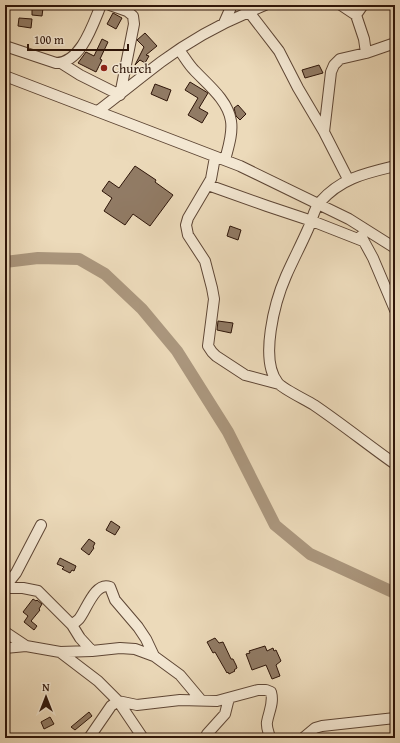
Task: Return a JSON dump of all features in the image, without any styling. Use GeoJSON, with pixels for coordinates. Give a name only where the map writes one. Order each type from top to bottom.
{"type":"FeatureCollection","features":[{"type":"Feature","properties":{"kind":"street"},"geometry":{"type":"LineString","coordinates":[[61,63],[76,53],[83,45],[89,36],[101,5]]}},
{"type":"Feature","properties":{"kind":"street"},"geometry":{"type":"LineString","coordinates":[[110,5],[127,11],[133,16],[134,24],[120,95]]}},
{"type":"Feature","properties":{"kind":"street"},"geometry":{"type":"LineString","coordinates":[[224,23],[232,5]]}},
{"type":"Feature","properties":{"kind":"street"},"geometry":{"type":"LineString","coordinates":[[98,111],[162,61],[179,50],[247,8],[265,5]]}},
{"type":"Feature","properties":{"kind":"street"},"geometry":{"type":"LineString","coordinates":[[341,5],[356,15],[364,39],[366,53]]}},
{"type":"Feature","properties":{"kind":"street"},"geometry":{"type":"LineString","coordinates":[[356,15],[363,5]]}},
{"type":"Feature","properties":{"kind":"street"},"geometry":{"type":"LineString","coordinates":[[247,8],[279,51],[298,88],[324,132],[348,180]]}},
{"type":"Feature","properties":{"kind":"street"},"geometry":{"type":"LineString","coordinates":[[324,132],[331,72],[334,65],[340,59],[366,53],[395,43]]}},
{"type":"Feature","properties":{"kind":"street"},"geometry":{"type":"LineString","coordinates":[[5,46],[56,63],[61,63],[80,75],[120,95]]}},
{"type":"Feature","properties":{"kind":"street"},"geometry":{"type":"LineString","coordinates":[[179,50],[192,68],[223,102],[231,122],[230,133],[220,158],[208,185],[188,218],[186,225],[188,235],[205,261],[212,288],[214,299],[208,346],[216,356],[245,375],[279,384],[313,404],[395,464]]}},
{"type":"Feature","properties":{"kind":"street"},"geometry":{"type":"LineString","coordinates":[[5,76],[240,166],[319,203],[356,223],[395,248]]}},
{"type":"Feature","properties":{"kind":"street"},"geometry":{"type":"LineString","coordinates":[[279,384],[272,372],[269,359],[270,338],[281,288],[319,203],[336,187],[348,180],[370,172],[395,166]]}},
{"type":"Feature","properties":{"kind":"street"},"geometry":{"type":"LineString","coordinates":[[208,185],[312,221],[363,241]]}},
{"type":"Feature","properties":{"kind":"street"},"geometry":{"type":"LineString","coordinates":[[356,223],[395,310]]}},
{"type":"Feature","properties":{"kind":"street"},"geometry":{"type":"LineString","coordinates":[[5,588],[16,573],[41,525]]}},
{"type":"Feature","properties":{"kind":"street"},"geometry":{"type":"LineString","coordinates":[[72,625],[81,617],[93,595],[103,587],[110,587],[121,608],[138,627],[146,639],[154,656]]}},
{"type":"Feature","properties":{"kind":"street"},"geometry":{"type":"LineString","coordinates":[[5,588],[24,588],[38,591],[72,625],[80,638],[92,651]]}},
{"type":"Feature","properties":{"kind":"street"},"geometry":{"type":"LineString","coordinates":[[5,632],[26,646]]}},
{"type":"Feature","properties":{"kind":"street"},"geometry":{"type":"LineString","coordinates":[[5,648],[26,646],[60,652],[127,648],[142,651],[154,656],[180,675],[201,700]]}},
{"type":"Feature","properties":{"kind":"street"},"geometry":{"type":"LineString","coordinates":[[60,652],[98,681],[118,701],[143,738]]}},
{"type":"Feature","properties":{"kind":"street"},"geometry":{"type":"LineString","coordinates":[[89,738],[111,706],[118,701],[137,705],[180,700],[217,701],[258,690],[266,690],[271,692],[272,704],[267,723],[270,738]]}},
{"type":"Feature","properties":{"kind":"street"},"geometry":{"type":"LineString","coordinates":[[206,738],[207,734],[225,714],[229,698]]}},
{"type":"Feature","properties":{"kind":"street"},"geometry":{"type":"LineString","coordinates":[[304,738],[315,728],[322,726],[395,718]]}},
{"type":"Feature","properties":{"kind":"building"},"geometry":{"type":"Polygon","coordinates":[[[32,7],[43,8],[42,16],[32,15],[32,7]]]}},
{"type":"Feature","properties":{"kind":"building"},"geometry":{"type":"Polygon","coordinates":[[[113,13],[122,18],[116,29],[107,24],[113,13]]]}},
{"type":"Feature","properties":{"kind":"building"},"geometry":{"type":"Polygon","coordinates":[[[19,18],[32,19],[31,28],[18,26],[19,18]]]}},
{"type":"Feature","properties":{"kind":"building"},"geometry":{"type":"Polygon","coordinates":[[[145,33],[157,46],[146,55],[149,56],[145,63],[140,60],[135,65],[144,47],[137,40],[145,33]]]}},
{"type":"Feature","properties":{"kind":"building"},"geometry":{"type":"Polygon","coordinates":[[[102,39],[108,42],[96,72],[78,63],[86,52],[94,56],[102,39]]]}},
{"type":"Feature","properties":{"kind":"building"},"geometry":{"type":"Polygon","coordinates":[[[319,65],[323,73],[305,78],[302,70],[319,65]]]}},
{"type":"Feature","properties":{"kind":"building"},"geometry":{"type":"Polygon","coordinates":[[[190,82],[208,93],[199,108],[208,113],[202,123],[188,115],[198,98],[185,90],[190,82]]]}},
{"type":"Feature","properties":{"kind":"building"},"geometry":{"type":"Polygon","coordinates":[[[155,84],[171,90],[167,101],[151,94],[155,84]]]}},
{"type":"Feature","properties":{"kind":"building"},"geometry":{"type":"Polygon","coordinates":[[[238,105],[246,114],[240,120],[236,116],[234,108],[238,105]]]}},
{"type":"Feature","properties":{"kind":"building"},"geometry":{"type":"Polygon","coordinates":[[[135,166],[156,180],[155,182],[173,195],[150,226],[133,214],[125,225],[104,211],[112,198],[102,191],[109,181],[119,188],[135,166]]]}},
{"type":"Feature","properties":{"kind":"building"},"geometry":{"type":"Polygon","coordinates":[[[230,226],[241,230],[238,240],[227,236],[230,226]]]}},
{"type":"Feature","properties":{"kind":"building"},"geometry":{"type":"Polygon","coordinates":[[[218,321],[233,323],[231,333],[217,330],[218,321]]]}},
{"type":"Feature","properties":{"kind":"building"},"geometry":{"type":"Polygon","coordinates":[[[111,521],[120,527],[115,535],[106,530],[111,521]]]}},
{"type":"Feature","properties":{"kind":"building"},"geometry":{"type":"Polygon","coordinates":[[[89,539],[95,543],[94,548],[89,555],[81,549],[89,539]]]}},
{"type":"Feature","properties":{"kind":"building"},"geometry":{"type":"Polygon","coordinates":[[[60,558],[76,566],[74,571],[72,570],[70,573],[62,569],[64,567],[57,564],[60,558]]]}},
{"type":"Feature","properties":{"kind":"building"},"geometry":{"type":"Polygon","coordinates":[[[33,599],[42,604],[39,609],[40,610],[31,621],[37,626],[34,630],[24,622],[28,616],[23,612],[33,599]]]}},
{"type":"Feature","properties":{"kind":"building"},"geometry":{"type":"Polygon","coordinates":[[[215,638],[219,643],[223,642],[231,659],[233,659],[236,665],[237,668],[234,670],[235,671],[229,674],[215,652],[213,653],[207,642],[215,638]]]}},
{"type":"Feature","properties":{"kind":"building"},"geometry":{"type":"Polygon","coordinates":[[[265,646],[267,651],[273,648],[274,651],[276,650],[281,661],[276,665],[280,676],[272,679],[266,665],[252,670],[246,654],[250,653],[249,651],[265,646]]]}},
{"type":"Feature","properties":{"kind":"building"},"geometry":{"type":"Polygon","coordinates":[[[89,712],[92,716],[75,730],[71,727],[89,712]]]}},
{"type":"Feature","properties":{"kind":"building"},"geometry":{"type":"Polygon","coordinates":[[[50,717],[54,724],[44,729],[41,722],[50,717]]]}},
{"type":"Feature","properties":{"kind":"waterway"},"geometry":{"type":"LineString","coordinates":[[5,262],[38,258],[79,259],[105,274],[142,309],[177,351],[228,432],[275,525],[310,554],[395,593]]}},
{"type":"Feature","properties":{"kind":"place","name":"Church"},"geometry":{"type":"Point","coordinates":[104,68]}}]}
